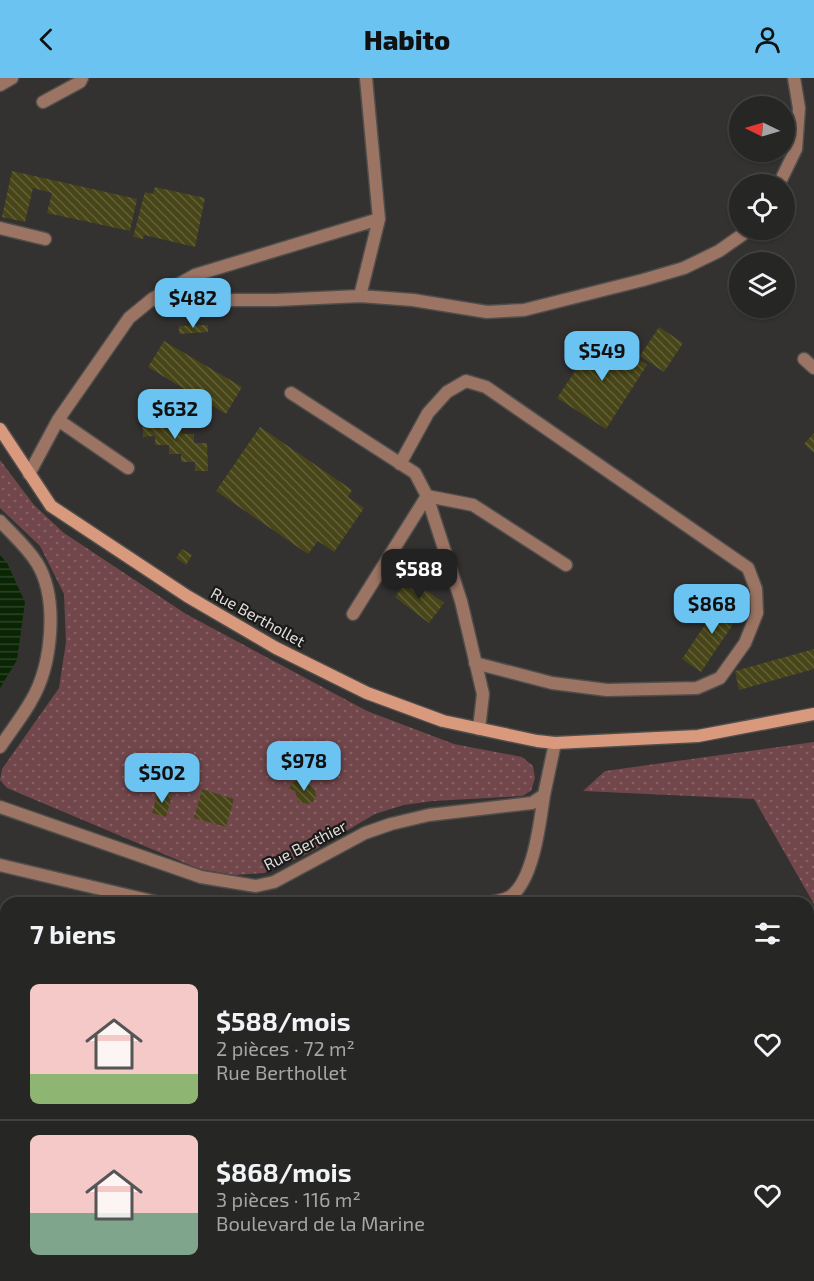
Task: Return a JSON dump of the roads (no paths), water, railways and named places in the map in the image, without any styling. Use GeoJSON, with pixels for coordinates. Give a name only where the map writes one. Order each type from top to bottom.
{"type":"FeatureCollection","features":[{"type":"Feature","properties":{"kind":"main road","name":"Rue Berthollet"},"geometry":{"type":"LineString","coordinates":[[0,429],[51,506],[187,596],[276,648],[367,693],[443,721],[555,743],[698,736],[814,714]]}},
{"type":"Feature","properties":{"kind":"lane"},"geometry":{"type":"LineString","coordinates":[[0,85],[12,78]]}},
{"type":"Feature","properties":{"kind":"lane"},"geometry":{"type":"LineString","coordinates":[[43,102],[80,82],[82,78]]}},
{"type":"Feature","properties":{"kind":"lane"},"geometry":{"type":"LineString","coordinates":[[360,296],[379,219],[366,78]]}},
{"type":"Feature","properties":{"kind":"lane"},"geometry":{"type":"LineString","coordinates":[[784,174],[795,149],[799,108],[794,78]]}},
{"type":"Feature","properties":{"kind":"lane"},"geometry":{"type":"LineString","coordinates":[[29,474],[58,420],[129,318],[151,300],[195,275],[379,219]]}},
{"type":"Feature","properties":{"kind":"lane"},"geometry":{"type":"LineString","coordinates":[[0,228],[45,239]]}},
{"type":"Feature","properties":{"kind":"lane"},"geometry":{"type":"LineString","coordinates":[[151,300],[276,300],[360,296],[413,300],[487,312],[524,310],[684,268],[719,251],[735,240]]}},
{"type":"Feature","properties":{"kind":"lane"},"geometry":{"type":"LineString","coordinates":[[804,359],[814,368]]}},
{"type":"Feature","properties":{"kind":"lane"},"geometry":{"type":"LineString","coordinates":[[400,464],[428,413],[447,392],[466,381],[486,387],[748,568],[756,589],[757,612],[745,643],[720,678],[697,688],[608,690],[552,683],[476,663]]}},
{"type":"Feature","properties":{"kind":"lane"},"geometry":{"type":"LineString","coordinates":[[291,393],[415,473],[427,496],[461,601],[483,694],[479,729]]}},
{"type":"Feature","properties":{"kind":"lane"},"geometry":{"type":"LineString","coordinates":[[58,420],[128,468]]}},
{"type":"Feature","properties":{"kind":"lane"},"geometry":{"type":"LineString","coordinates":[[427,496],[473,505],[566,565]]}},
{"type":"Feature","properties":{"kind":"lane"},"geometry":{"type":"LineString","coordinates":[[353,614],[427,496]]}},
{"type":"Feature","properties":{"kind":"lane"},"geometry":{"type":"LineString","coordinates":[[0,521],[29,551],[39,565],[50,609],[49,644],[42,677],[32,700],[0,747]]}},
{"type":"Feature","properties":{"kind":"lane"},"geometry":{"type":"LineString","coordinates":[[508,897],[526,876],[537,842],[555,743]]}},
{"type":"Feature","properties":{"kind":"lane","name":"Rue Berthier"},"geometry":{"type":"LineString","coordinates":[[0,807],[201,878],[256,886],[274,882],[365,833],[392,824],[429,815],[532,803],[544,795]]}},
{"type":"Feature","properties":{"kind":"lane"},"geometry":{"type":"LineString","coordinates":[[0,865],[135,897]]}}]}
